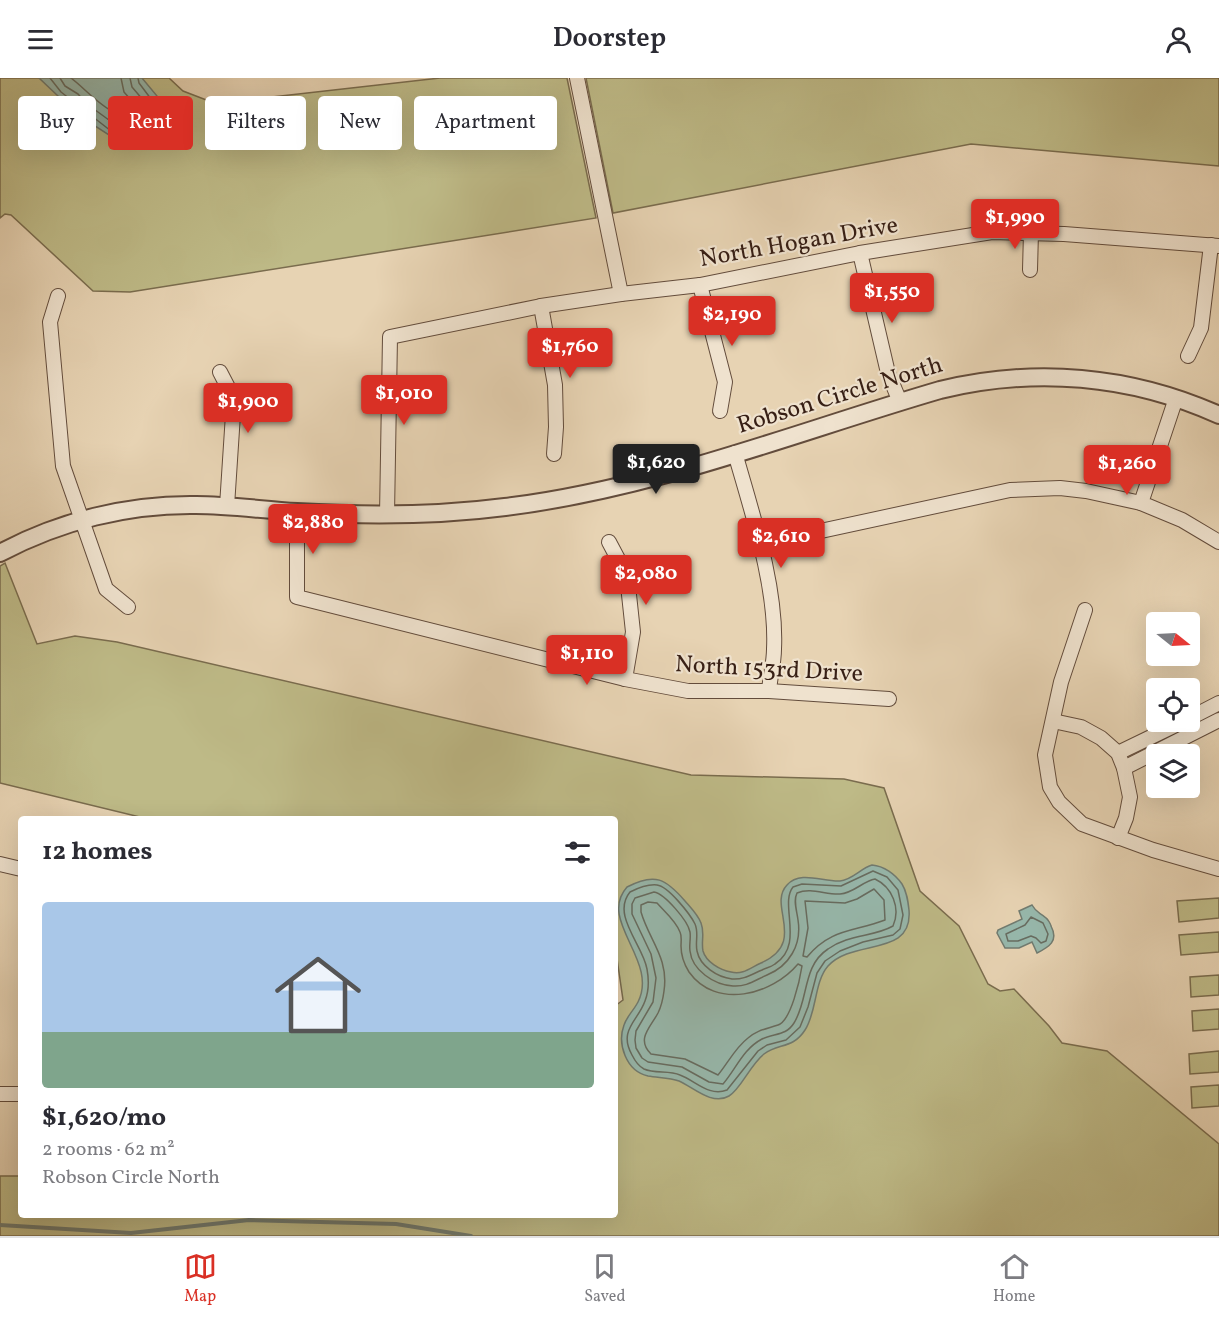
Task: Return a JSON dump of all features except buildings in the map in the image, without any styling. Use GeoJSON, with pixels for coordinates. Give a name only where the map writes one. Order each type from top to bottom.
{"type":"FeatureCollection","features":[{"type":"Feature","properties":{"kind":"street"},"geometry":{"type":"LineString","coordinates":[[577,78],[621,294]]}},
{"type":"Feature","properties":{"kind":"street","name":"North Hogan Drive"},"geometry":{"type":"LineString","coordinates":[[387,515],[390,337],[541,306],[700,285],[860,253],[992,232],[1031,232],[1215,246]]}},
{"type":"Feature","properties":{"kind":"street"},"geometry":{"type":"LineString","coordinates":[[1030,270],[1031,232]]}},
{"type":"Feature","properties":{"kind":"street"},"geometry":{"type":"LineString","coordinates":[[1188,356],[1201,328],[1215,246]]}},
{"type":"Feature","properties":{"kind":"street"},"geometry":{"type":"LineString","coordinates":[[860,253],[888,373],[900,402]]}},
{"type":"Feature","properties":{"kind":"street"},"geometry":{"type":"LineString","coordinates":[[700,285],[725,382],[720,411]]}},
{"type":"Feature","properties":{"kind":"street"},"geometry":{"type":"LineString","coordinates":[[58,296],[50,322],[63,466],[106,589],[128,607]]}},
{"type":"Feature","properties":{"kind":"street"},"geometry":{"type":"LineString","coordinates":[[541,306],[555,385],[554,454]]}},
{"type":"Feature","properties":{"kind":"street"},"geometry":{"type":"LineString","coordinates":[[220,372],[234,399],[227,506]]}},
{"type":"Feature","properties":{"kind":"street","name":"Robson Circle North"},"geometry":{"type":"LineString","coordinates":[[0,552],[37,535],[82,520],[145,507],[197,504],[297,512],[387,515],[472,511],[578,496],[626,485],[900,402],[967,384],[1019,377],[1045,376],[1106,381],[1154,391],[1219,414]]}},
{"type":"Feature","properties":{"kind":"street"},"geometry":{"type":"LineString","coordinates":[[1141,503],[1176,398]]}},
{"type":"Feature","properties":{"kind":"street"},"geometry":{"type":"LineString","coordinates":[[735,453],[761,544],[772,612],[774,649],[769,691]]}},
{"type":"Feature","properties":{"kind":"street"},"geometry":{"type":"LineString","coordinates":[[761,544],[983,495],[1010,490],[1060,488],[1108,494],[1141,503],[1182,520],[1219,542]]}},
{"type":"Feature","properties":{"kind":"street","name":"North 153rd Drive"},"geometry":{"type":"LineString","coordinates":[[297,512],[297,597],[625,679],[688,691],[769,691],[889,699]]}},
{"type":"Feature","properties":{"kind":"street"},"geometry":{"type":"LineString","coordinates":[[609,542],[627,576],[633,632],[625,679]]}},
{"type":"Feature","properties":{"kind":"street"},"geometry":{"type":"LineString","coordinates":[[1085,610],[1061,682],[1045,755],[1050,787],[1059,802],[1082,824],[1219,869]]}},
{"type":"Feature","properties":{"kind":"street"},"geometry":{"type":"LineString","coordinates":[[1200,713],[1219,703]]}},
{"type":"Feature","properties":{"kind":"street"},"geometry":{"type":"LineString","coordinates":[[1124,768],[1219,720]]}},
{"type":"Feature","properties":{"kind":"street"},"geometry":{"type":"LineString","coordinates":[[1053,721],[1081,727],[1101,738],[1118,753],[1124,768],[1130,797],[1119,838]]}},
{"type":"Feature","properties":{"kind":"street"},"geometry":{"type":"LineString","coordinates":[[1118,753],[1161,732]]}},
{"type":"Feature","properties":{"kind":"street"},"geometry":{"type":"LineString","coordinates":[[0,864],[18,868]]}},
{"type":"Feature","properties":{"kind":"street"},"geometry":{"type":"LineString","coordinates":[[0,1094],[18,1094]]}},
{"type":"Feature","properties":{"kind":"shaded area"},"geometry":{"type":"Polygon","coordinates":[[[0,78],[169,78],[183,91],[205,100],[205,150],[306,150],[306,96],[280,96],[440,78],[567,78],[596,218],[130,292],[93,291],[11,215],[5,214],[0,218],[0,78]]]}},
{"type":"Feature","properties":{"kind":"shaded area"},"geometry":{"type":"Polygon","coordinates":[[[586,78],[1219,78],[1219,166],[971,144],[613,213],[586,78]]]}},
{"type":"Feature","properties":{"kind":"shaded area"},"geometry":{"type":"Polygon","coordinates":[[[5,563],[37,644],[75,636],[117,642],[691,775],[844,779],[884,788],[920,891],[959,926],[988,984],[1000,991],[1014,989],[1062,1043],[1107,1051],[1219,1144],[1219,1236],[0,1236],[0,1176],[18,1176],[18,1218],[618,1218],[618,1004],[623,1000],[618,966],[618,816],[136,816],[0,783],[0,566],[5,563]]]}},
{"type":"Feature","properties":{"kind":"shaded area"},"geometry":{"type":"Polygon","coordinates":[[[1219,898],[1219,918],[1179,922],[1177,901],[1219,898]]]}},
{"type":"Feature","properties":{"kind":"shaded area"},"geometry":{"type":"Polygon","coordinates":[[[1219,932],[1219,952],[1181,955],[1179,935],[1219,932]]]}},
{"type":"Feature","properties":{"kind":"shaded area"},"geometry":{"type":"Polygon","coordinates":[[[1219,975],[1219,995],[1191,997],[1190,977],[1219,975]]]}},
{"type":"Feature","properties":{"kind":"shaded area"},"geometry":{"type":"Polygon","coordinates":[[[1219,1009],[1219,1029],[1193,1031],[1192,1011],[1219,1009]]]}},
{"type":"Feature","properties":{"kind":"shaded area"},"geometry":{"type":"Polygon","coordinates":[[[1219,1051],[1219,1072],[1190,1074],[1189,1054],[1219,1051]]]}},
{"type":"Feature","properties":{"kind":"shaded area"},"geometry":{"type":"Polygon","coordinates":[[[1219,1085],[1219,1106],[1192,1108],[1191,1087],[1219,1085]]]}},
{"type":"Feature","properties":{"kind":"water"},"geometry":{"type":"Polygon","coordinates":[[[39,78],[142,78],[157,96],[108,96],[108,134],[96,127],[96,96],[58,96],[39,78]]]}},
{"type":"Feature","properties":{"kind":"water"},"geometry":{"type":"Polygon","coordinates":[[[872,865],[889,871],[902,884],[908,903],[908,925],[902,935],[892,941],[852,952],[828,966],[820,980],[809,1023],[796,1040],[764,1054],[733,1093],[723,1098],[709,1097],[679,1081],[648,1076],[634,1069],[625,1056],[622,1032],[625,1022],[638,1002],[642,986],[641,971],[619,913],[620,900],[627,887],[637,882],[653,879],[672,887],[700,920],[703,930],[703,951],[707,959],[722,969],[739,973],[775,954],[782,945],[785,935],[781,903],[782,894],[787,885],[798,878],[805,877],[840,881],[872,865]]]}},
{"type":"Feature","properties":{"kind":"water"},"geometry":{"type":"Polygon","coordinates":[[[1032,905],[1050,923],[1053,940],[1037,953],[1032,942],[1019,948],[1005,948],[997,933],[998,930],[1022,919],[1019,911],[1032,905]]]}},
{"type":"Feature","properties":{"kind":"waterway"},"geometry":{"type":"LineString","coordinates":[[0,1225],[131,1233],[249,1220],[396,1224],[471,1236]]}}]}
